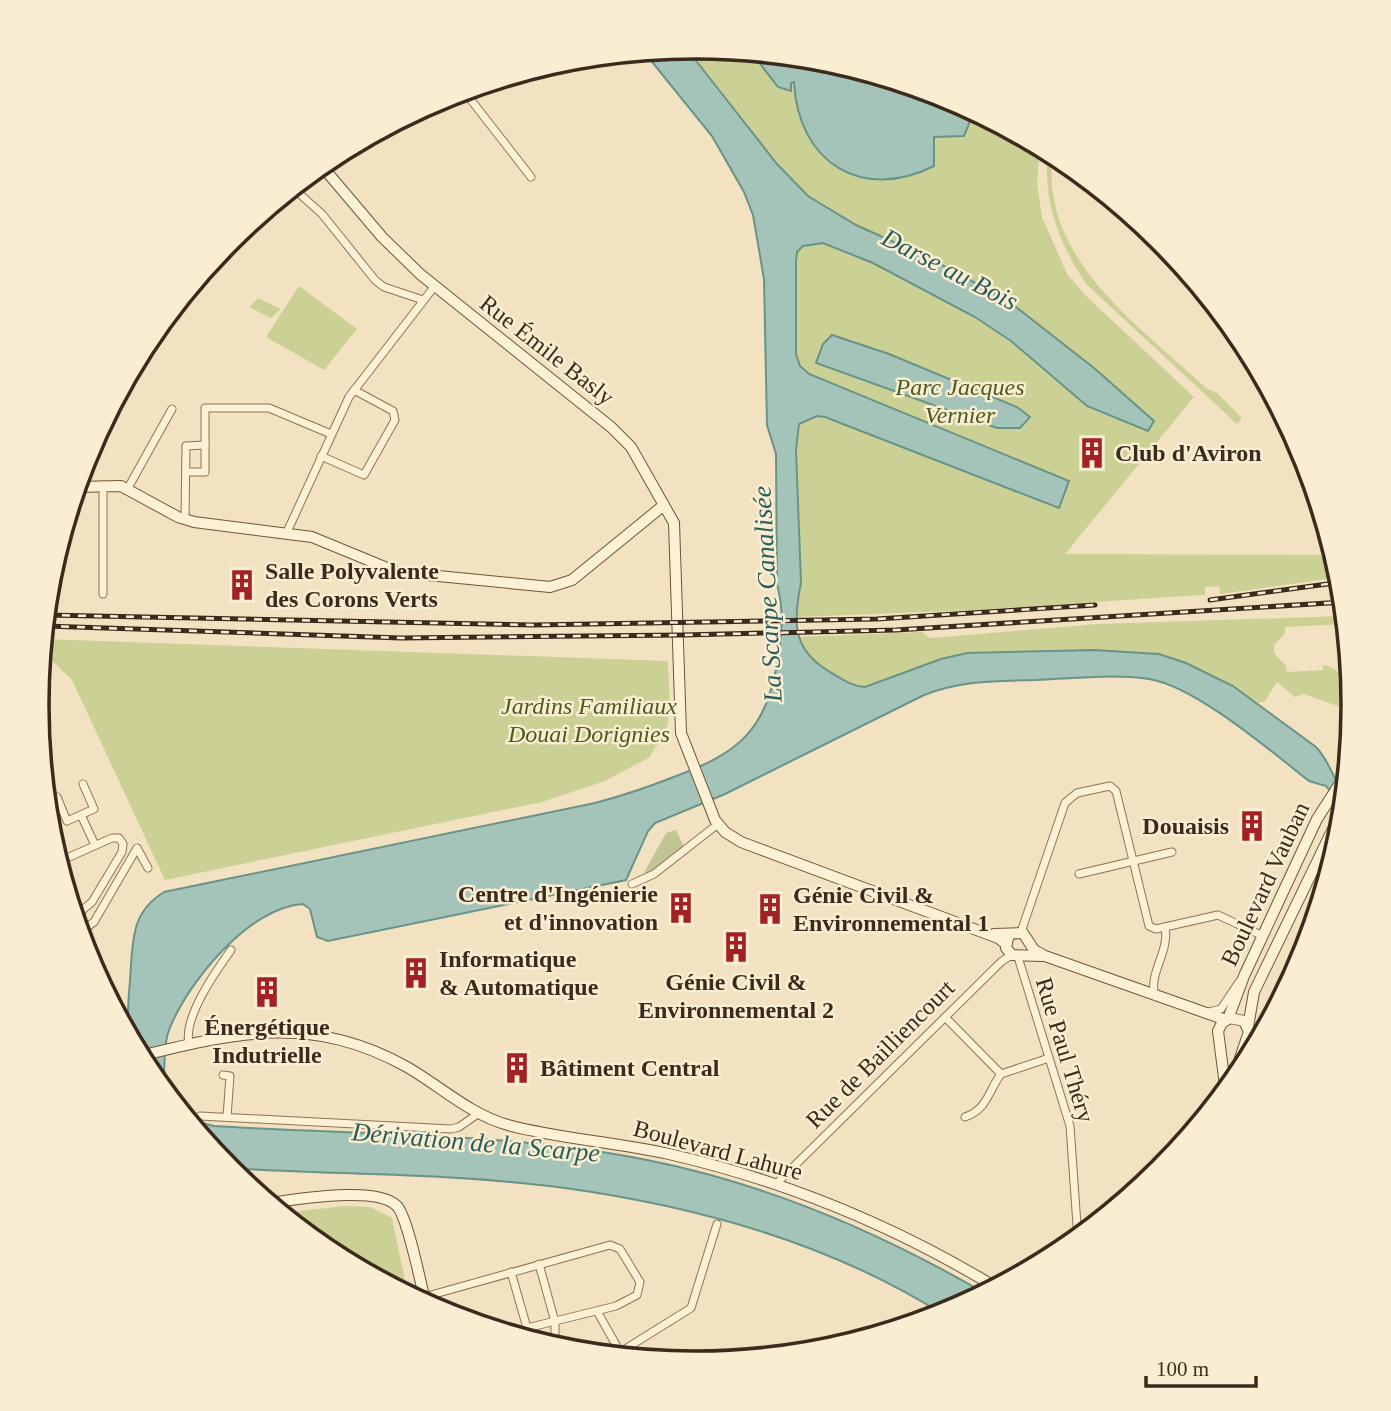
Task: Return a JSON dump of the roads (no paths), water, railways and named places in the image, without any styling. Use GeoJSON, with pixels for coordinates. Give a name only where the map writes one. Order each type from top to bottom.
{"type":"FeatureCollection","features":[{"type":"Feature","properties":{"kind":"street"},"geometry":{"type":"LineString","coordinates":[[471,100],[531,177]]}},
{"type":"Feature","properties":{"kind":"street","name":"Rue Émile Basly"},"geometry":{"type":"LineString","coordinates":[[328,174],[382,237],[434,287],[621,436],[664,505],[676,530],[680,727],[718,824]]}},
{"type":"Feature","properties":{"kind":"street"},"geometry":{"type":"LineString","coordinates":[[300,194],[322,214],[375,280],[388,288],[423,300]]}},
{"type":"Feature","properties":{"kind":"street"},"geometry":{"type":"LineString","coordinates":[[287,532],[354,390],[434,287]]}},
{"type":"Feature","properties":{"kind":"street"},"geometry":{"type":"LineString","coordinates":[[321,456],[364,475],[396,421],[393,411],[354,390]]}},
{"type":"Feature","properties":{"kind":"street"},"geometry":{"type":"LineString","coordinates":[[186,472],[205,472],[205,408],[269,408],[331,434]]}},
{"type":"Feature","properties":{"kind":"street"},"geometry":{"type":"LineString","coordinates":[[128,488],[172,409]]}},
{"type":"Feature","properties":{"kind":"street"},"geometry":{"type":"LineString","coordinates":[[185,520],[186,446],[205,445]]}},
{"type":"Feature","properties":{"kind":"street"},"geometry":{"type":"LineString","coordinates":[[103,485],[103,594]]}},
{"type":"Feature","properties":{"kind":"street"},"geometry":{"type":"LineString","coordinates":[[88,486],[128,488],[185,520],[287,532],[324,540],[397,572],[555,587],[572,580],[664,505]]}},
{"type":"Feature","properties":{"kind":"street"},"geometry":{"type":"LineString","coordinates":[[57,797],[67,821],[94,809],[83,784]]}},
{"type":"Feature","properties":{"kind":"street"},"geometry":{"type":"LineString","coordinates":[[1013,937],[1027,908],[1065,803],[1077,793],[1105,786],[1116,791],[1147,924],[1154,929],[1217,915],[1263,936]]}},
{"type":"Feature","properties":{"kind":"street","name":"Boulevard Vauban"},"geometry":{"type":"LineString","coordinates":[[1227,1019],[1244,976],[1328,799],[1336,787]]}},
{"type":"Feature","properties":{"kind":"street"},"geometry":{"type":"LineString","coordinates":[[81,815],[95,845]]}},
{"type":"Feature","properties":{"kind":"street"},"geometry":{"type":"LineString","coordinates":[[632,884],[654,874],[718,824],[741,842],[988,934],[1029,937],[1022,953]]}},
{"type":"Feature","properties":{"kind":"street","name":"Boulevard Vauban"},"geometry":{"type":"LineString","coordinates":[[1248,1027],[1254,992],[1329,834]]}},
{"type":"Feature","properties":{"kind":"street"},"geometry":{"type":"LineString","coordinates":[[67,858],[115,837],[123,844],[120,855],[92,902],[82,910]]}},
{"type":"Feature","properties":{"kind":"street"},"geometry":{"type":"LineString","coordinates":[[88,926],[93,922],[137,848],[148,867]]}},
{"type":"Feature","properties":{"kind":"street"},"geometry":{"type":"LineString","coordinates":[[1079,874],[1172,852]]}},
{"type":"Feature","properties":{"kind":"street"},"geometry":{"type":"LineString","coordinates":[[1155,996],[1153,982],[1166,944],[1165,927]]}},
{"type":"Feature","properties":{"kind":"street"},"geometry":{"type":"LineString","coordinates":[[1013,937],[1022,953]]}},
{"type":"Feature","properties":{"kind":"street"},"geometry":{"type":"LineString","coordinates":[[189,1044],[187,1036],[200,1001],[231,950]]}},
{"type":"Feature","properties":{"kind":"street"},"geometry":{"type":"LineString","coordinates":[[1022,953],[1045,956],[1201,1013],[1240,1019],[1248,1027],[1246,1043],[1231,1049],[1207,1021],[1106,979]]}},
{"type":"Feature","properties":{"kind":"street","name":"Rue de Bailliencourt"},"geometry":{"type":"LineString","coordinates":[[777,1183],[1002,961],[1022,953]]}},
{"type":"Feature","properties":{"kind":"street","name":"Rue Paul Théry"},"geometry":{"type":"LineString","coordinates":[[1022,953],[1038,1022],[1071,1131],[1077,1227]]}},
{"type":"Feature","properties":{"kind":"street"},"geometry":{"type":"LineString","coordinates":[[1201,1013],[1221,1009],[1244,976]]}},
{"type":"Feature","properties":{"kind":"street"},"geometry":{"type":"LineString","coordinates":[[945,1017],[1001,1074]]}},
{"type":"Feature","properties":{"kind":"street"},"geometry":{"type":"LineString","coordinates":[[1224,1077],[1219,1037],[1227,1019]]}},
{"type":"Feature","properties":{"kind":"street","name":"Boulevard Lahure"},"geometry":{"type":"LineString","coordinates":[[151,1053],[258,1032],[328,1038],[393,1060],[479,1113],[514,1127],[656,1152],[777,1183],[882,1226],[986,1282]]}},
{"type":"Feature","properties":{"kind":"street"},"geometry":{"type":"LineString","coordinates":[[965,1117],[987,1101],[1001,1074],[1049,1058]]}},
{"type":"Feature","properties":{"kind":"street"},"geometry":{"type":"LineString","coordinates":[[223,1075],[230,1076],[227,1117]]}},
{"type":"Feature","properties":{"kind":"street"},"geometry":{"type":"LineString","coordinates":[[200,1116],[451,1129],[459,1128],[479,1113]]}},
{"type":"Feature","properties":{"kind":"street"},"geometry":{"type":"LineString","coordinates":[[282,1202],[358,1196],[380,1198],[394,1203],[403,1220],[422,1291]]}},
{"type":"Feature","properties":{"kind":"street"},"geometry":{"type":"LineString","coordinates":[[627,1348],[691,1308],[717,1224]]}},
{"type":"Feature","properties":{"kind":"street"},"geometry":{"type":"LineString","coordinates":[[436,1297],[511,1272],[610,1245],[618,1247],[641,1288],[637,1295],[626,1301],[527,1328],[511,1272]]}},
{"type":"Feature","properties":{"kind":"street"},"geometry":{"type":"LineString","coordinates":[[539,1264],[555,1322],[555,1337]]}},
{"type":"Feature","properties":{"kind":"street"},"geometry":{"type":"LineString","coordinates":[[597,1311],[613,1346]]}},
{"type":"Feature","properties":{"kind":"water","name":"Dérivation de la Scarpe"},"geometry":{"type":"Polygon","coordinates":[[[695,59],[777,164],[808,196],[856,225],[927,257],[1007,300],[1094,368],[1154,421],[1148,431],[1087,406],[1011,341],[975,317],[873,263],[823,243],[803,246],[797,252],[796,261],[796,354],[800,366],[809,374],[1069,481],[1059,508],[825,417],[817,416],[799,424],[796,450],[801,583],[797,625],[803,647],[811,657],[842,679],[865,687],[941,659],[967,653],[1094,650],[1159,654],[1186,663],[1233,686],[1316,747],[1337,783],[1335,797],[1326,786],[1309,781],[1210,707],[1168,684],[1149,679],[1107,677],[993,681],[950,687],[922,696],[725,794],[655,823],[648,831],[626,880],[328,941],[317,937],[310,909],[303,904],[282,908],[262,918],[242,933],[222,950],[205,970],[178,1011],[167,1035],[164,1073],[202,1123],[214,1126],[540,1144],[647,1160],[736,1182],[864,1231],[975,1288],[931,1307],[856,1268],[809,1248],[713,1217],[663,1205],[523,1183],[244,1169],[209,1132],[183,1099],[158,1065],[128,1014],[137,923],[147,906],[164,892],[595,803],[662,782],[715,759],[732,749],[757,722],[773,683],[782,621],[777,584],[776,454],[767,425],[764,279],[753,215],[744,192],[712,136],[651,60],[695,59]]]}},
{"type":"Feature","properties":{"kind":"water"},"geometry":{"type":"Polygon","coordinates":[[[759,63],[822,71],[863,81],[903,93],[970,121],[964,136],[934,137],[934,166],[907,176],[882,179],[859,177],[838,168],[821,154],[807,134],[798,110],[794,82],[791,83],[791,91],[778,87],[759,63]]]}},
{"type":"Feature","properties":{"kind":"water"},"geometry":{"type":"Polygon","coordinates":[[[832,335],[889,354],[1017,407],[1030,417],[1020,428],[997,428],[816,363],[823,344],[832,335]]]}},
{"type":"Feature","properties":{"kind":"railway"},"geometry":{"type":"LineString","coordinates":[[1210,600],[1331,584]]}},
{"type":"Feature","properties":{"kind":"railway"},"geometry":{"type":"LineString","coordinates":[[54,626],[401,638],[683,635],[896,630],[1333,603]]}},
{"type":"Feature","properties":{"kind":"railway"},"geometry":{"type":"LineString","coordinates":[[56,615],[533,625],[877,619],[1095,605]]}},
{"type":"Feature","properties":{"kind":"place","name":"Club d'Aviron"},"geometry":{"type":"Point","coordinates":[1092,453]}},
{"type":"Feature","properties":{"kind":"place","name":"Salle Polyvalente des Corons Verts"},"geometry":{"type":"Point","coordinates":[242,585]}},
{"type":"Feature","properties":{"kind":"place","name":"Douaisis"},"geometry":{"type":"Point","coordinates":[1252,826]}},
{"type":"Feature","properties":{"kind":"place","name":"Centre d'Ingénierie et d'innovation"},"geometry":{"type":"Point","coordinates":[681,908]}},
{"type":"Feature","properties":{"kind":"place","name":"Génie Civil & Environnemental 1"},"geometry":{"type":"Point","coordinates":[770,909]}},
{"type":"Feature","properties":{"kind":"place","name":"Génie Civil & Environnemental 2"},"geometry":{"type":"Point","coordinates":[736,947]}},
{"type":"Feature","properties":{"kind":"place","name":"Informatique & Automatique"},"geometry":{"type":"Point","coordinates":[416,973]}},
{"type":"Feature","properties":{"kind":"place","name":"Énergétique Indutrielle"},"geometry":{"type":"Point","coordinates":[267,992]}},
{"type":"Feature","properties":{"kind":"place","name":"Bâtiment Central"},"geometry":{"type":"Point","coordinates":[517,1068]}},
{"type":"Feature","properties":{"kind":"water label","name":"Darse au Bois"},"geometry":{"type":"Point","coordinates":[950,269]}},
{"type":"Feature","properties":{"kind":"water label","name":"La Scarpe Canalisée"},"geometry":{"type":"Point","coordinates":[767,594]}},
{"type":"Feature","properties":{"kind":"park label","name":"Parc Jacques Vernier"},"geometry":{"type":"Point","coordinates":[960,401]}},
{"type":"Feature","properties":{"kind":"park label","name":"Jardins Familiaux Douai Dorignies"},"geometry":{"type":"Point","coordinates":[589,720]}}]}
